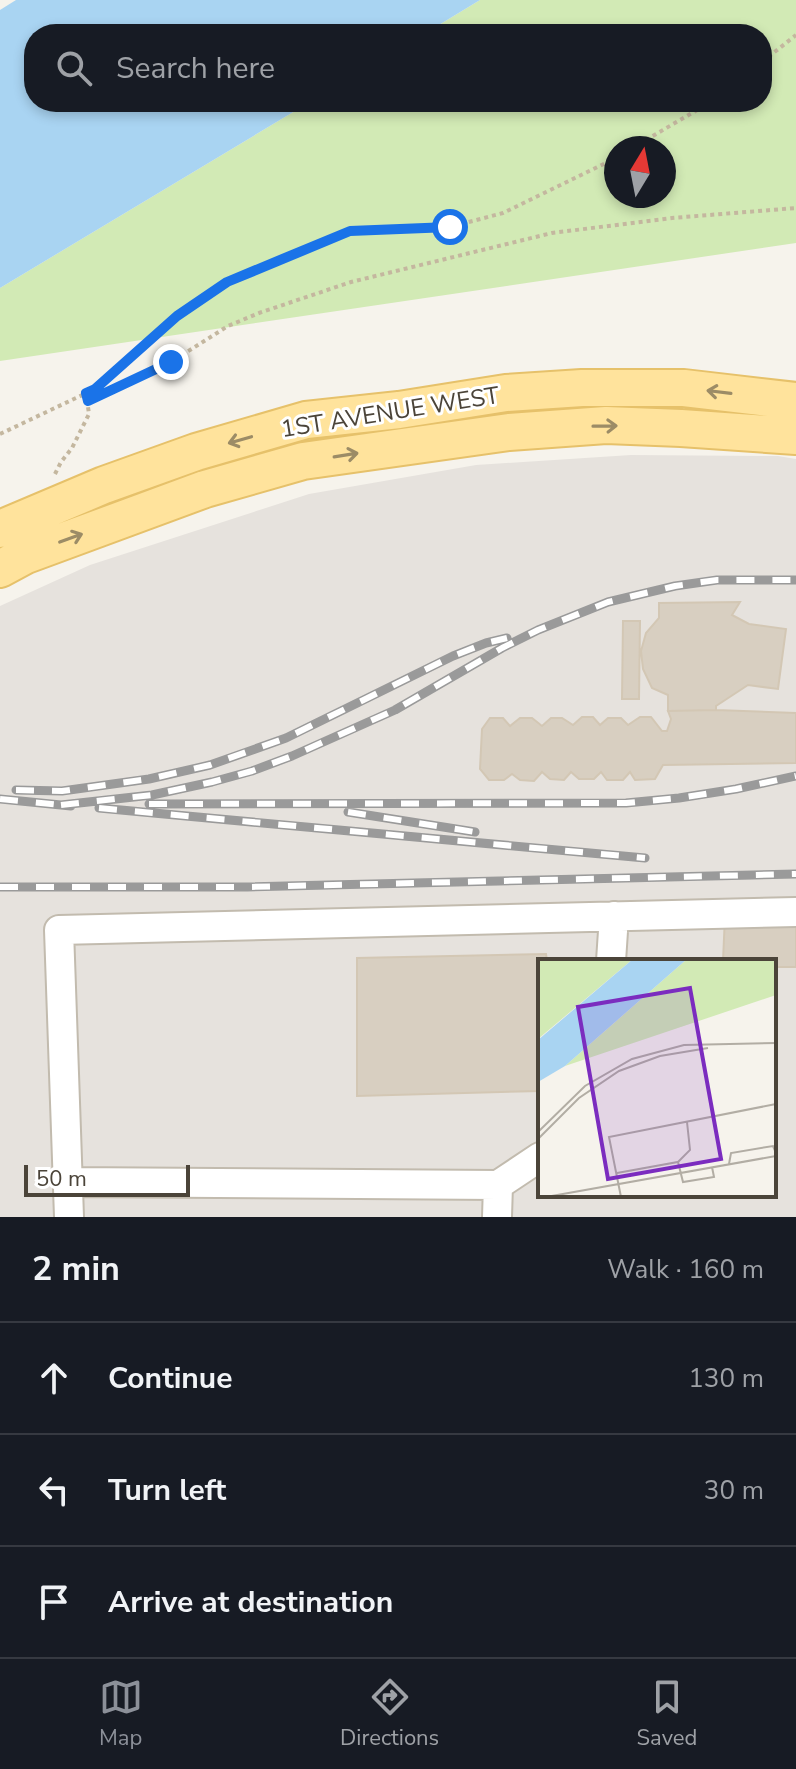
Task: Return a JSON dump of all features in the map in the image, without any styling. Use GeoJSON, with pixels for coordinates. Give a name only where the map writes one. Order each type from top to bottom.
{"type":"FeatureCollection","features":[{"type":"Feature","properties":{"kind":"main road","name":"1ST AVENUE WEST"},"geometry":{"type":"LineString","coordinates":[[0,529],[117,480],[196,452],[306,420],[399,410],[506,393],[582,388],[684,388],[796,401]]}},
{"type":"Feature","properties":{"kind":"main road","name":"1ST AVENUE WEST"},"geometry":{"type":"LineString","coordinates":[[0,569],[26,555],[205,489],[303,461],[509,432],[606,425],[796,436]]}},
{"type":"Feature","properties":{"kind":"lane"},"geometry":{"type":"LineString","coordinates":[[69,1217],[59,930],[796,912]]}},
{"type":"Feature","properties":{"kind":"lane"},"geometry":{"type":"LineString","coordinates":[[611,959],[614,916]]}},
{"type":"Feature","properties":{"kind":"lane"},"geometry":{"type":"LineString","coordinates":[[68,1182],[498,1185],[538,1158]]}},
{"type":"Feature","properties":{"kind":"lane"},"geometry":{"type":"LineString","coordinates":[[497,1217],[498,1185]]}},
{"type":"Feature","properties":{"kind":"path"},"geometry":{"type":"LineString","coordinates":[[772,54],[796,35]]}},
{"type":"Feature","properties":{"kind":"path"},"geometry":{"type":"LineString","coordinates":[[653,136],[694,112]]}},
{"type":"Feature","properties":{"kind":"path"},"geometry":{"type":"LineString","coordinates":[[0,434],[95,389],[177,316],[227,282],[350,231],[450,227],[503,213],[604,164]]}},
{"type":"Feature","properties":{"kind":"path"},"geometry":{"type":"LineString","coordinates":[[88,401],[171,362],[228,326],[351,282],[552,233],[672,218],[796,208]]}},
{"type":"Feature","properties":{"kind":"path"},"geometry":{"type":"LineString","coordinates":[[55,481],[61,462],[72,448],[89,414],[86,393]]}},
{"type":"Feature","properties":{"kind":"shaded area"},"geometry":{"type":"Polygon","coordinates":[[[631,455],[778,456],[796,459],[796,1217],[0,1217],[0,606],[90,565],[309,494],[476,465],[631,455]]]}},
{"type":"Feature","properties":{"kind":"green space"},"geometry":{"type":"Polygon","coordinates":[[[480,0],[796,0],[796,243],[0,361],[0,288],[293,112],[772,112],[772,24],[440,24],[480,0]]]}},
{"type":"Feature","properties":{"kind":"water"},"geometry":{"type":"Polygon","coordinates":[[[16,0],[480,0],[440,24],[24,24],[24,112],[293,112],[0,288],[0,10],[16,0]]]}},
{"type":"Feature","properties":{"kind":"building"},"geometry":{"type":"Polygon","coordinates":[[[740,602],[732,615],[749,624],[786,629],[778,689],[748,685],[716,706],[716,710],[668,711],[668,695],[652,688],[643,669],[641,651],[646,633],[659,618],[659,603],[740,602]]]}},
{"type":"Feature","properties":{"kind":"building"},"geometry":{"type":"Polygon","coordinates":[[[623,621],[640,621],[639,699],[622,699],[623,621]]]}},
{"type":"Feature","properties":{"kind":"building"},"geometry":{"type":"Polygon","coordinates":[[[668,711],[796,713],[796,763],[663,765],[655,779],[635,780],[630,772],[623,780],[607,780],[601,772],[594,779],[579,779],[571,772],[564,780],[550,779],[542,772],[534,781],[520,780],[512,774],[504,780],[489,780],[480,769],[482,729],[490,718],[503,718],[510,726],[520,718],[532,718],[542,726],[551,718],[562,718],[573,725],[582,717],[593,717],[600,725],[608,718],[621,718],[628,725],[640,717],[651,717],[662,731],[667,731],[671,719],[668,711]]]}},
{"type":"Feature","properties":{"kind":"building"},"geometry":{"type":"Polygon","coordinates":[[[725,916],[796,916],[796,967],[776,967],[776,959],[723,959],[725,916]]]}},
{"type":"Feature","properties":{"kind":"building"},"geometry":{"type":"Polygon","coordinates":[[[546,954],[547,959],[538,959],[538,1091],[357,1096],[357,958],[546,954]]]}},
{"type":"Feature","properties":{"kind":"railway"},"geometry":{"type":"LineString","coordinates":[[61,805],[152,795],[252,771],[395,710],[502,648],[608,602],[675,586],[717,580],[796,580]]}},
{"type":"Feature","properties":{"kind":"railway"},"geometry":{"type":"LineString","coordinates":[[16,790],[62,791],[149,779],[210,765],[286,738],[453,656],[507,638]]}},
{"type":"Feature","properties":{"kind":"railway"},"geometry":{"type":"LineString","coordinates":[[149,804],[626,803],[736,789],[796,776]]}},
{"type":"Feature","properties":{"kind":"railway"},"geometry":{"type":"LineString","coordinates":[[0,799],[71,806]]}},
{"type":"Feature","properties":{"kind":"railway"},"geometry":{"type":"LineString","coordinates":[[99,808],[645,858]]}},
{"type":"Feature","properties":{"kind":"railway"},"geometry":{"type":"LineString","coordinates":[[348,812],[475,832]]}},
{"type":"Feature","properties":{"kind":"railway"},"geometry":{"type":"LineString","coordinates":[[0,887],[247,887],[796,874]]}},
{"type":"Feature","properties":{"kind":"route"},"geometry":{"type":"LineString","coordinates":[[171,362],[88,401],[86,393],[95,389],[177,316],[227,282],[350,231],[450,227]]}}]}
